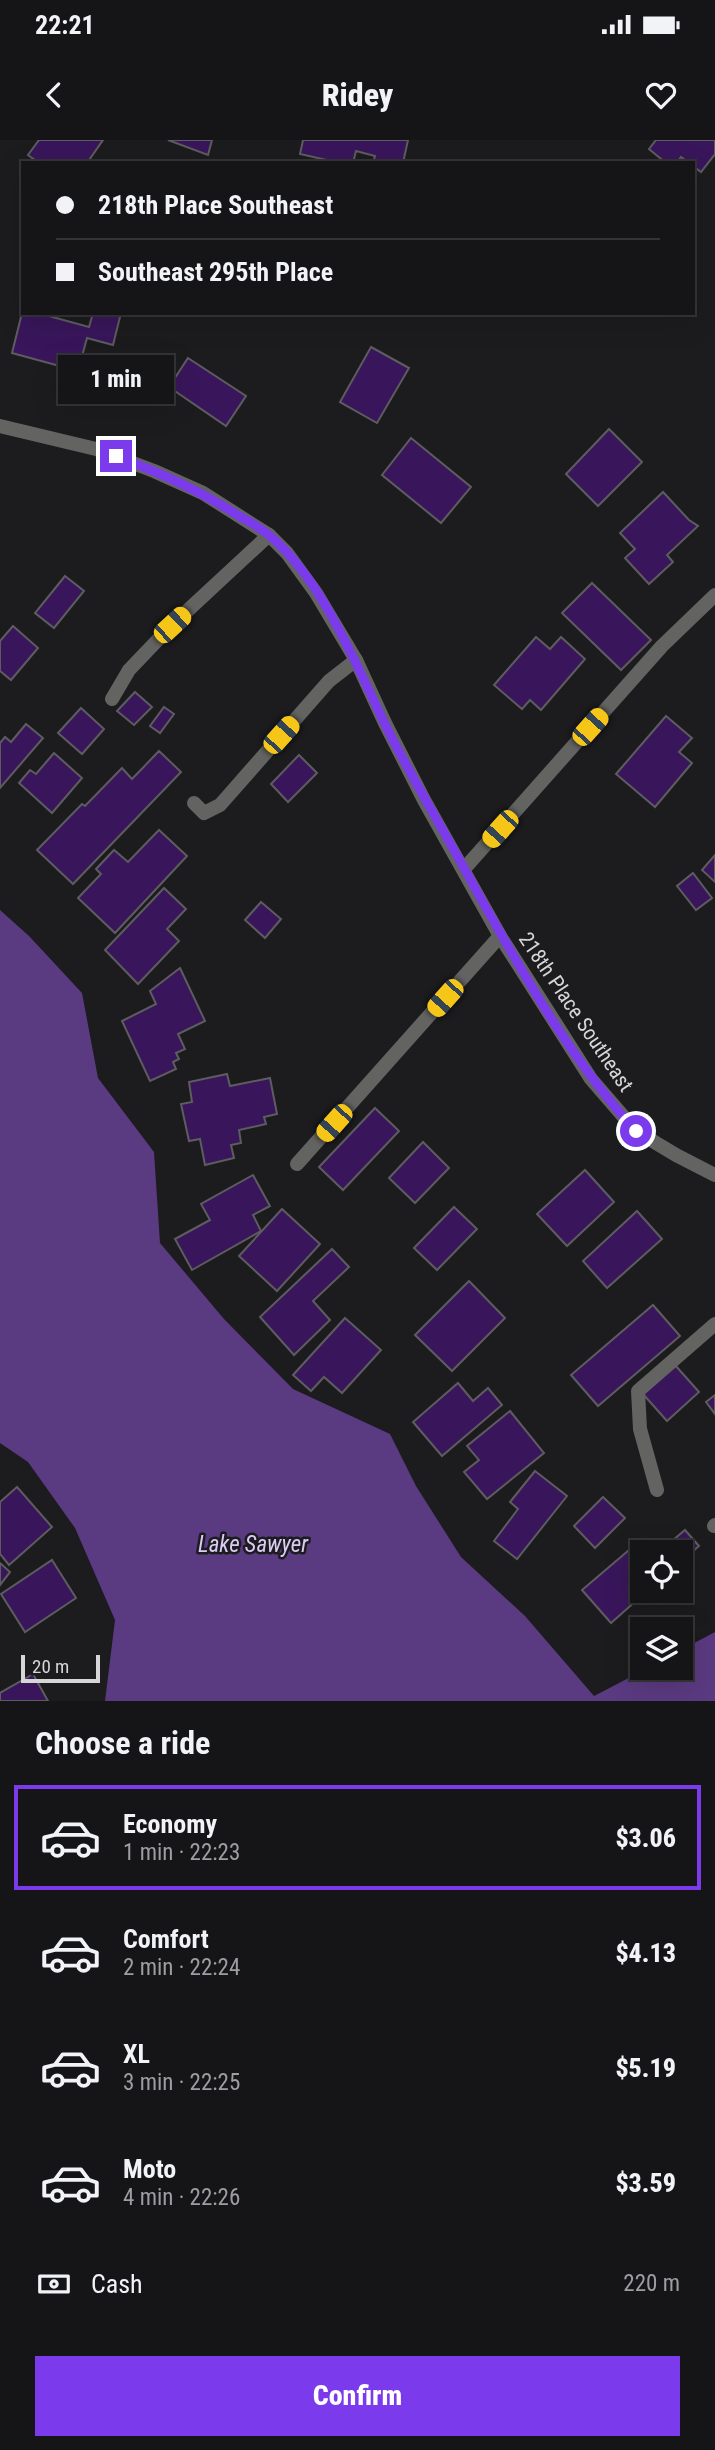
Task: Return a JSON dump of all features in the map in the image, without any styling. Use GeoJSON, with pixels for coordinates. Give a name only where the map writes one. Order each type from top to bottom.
{"type":"FeatureCollection","features":[{"type":"Feature","properties":{"kind":"street","name":"218th Place Southeast"},"geometry":{"type":"LineString","coordinates":[[0,426],[96,449],[154,471],[203,493],[269,535],[287,552],[316,593],[356,660],[413,778],[500,936],[591,1079],[636,1131],[715,1175]]}},
{"type":"Feature","properties":{"kind":"street"},"geometry":{"type":"LineString","coordinates":[[112,699],[129,670],[172,625],[269,535]]}},
{"type":"Feature","properties":{"kind":"street"},"geometry":{"type":"LineString","coordinates":[[464,869],[662,646],[715,595]]}},
{"type":"Feature","properties":{"kind":"street"},"geometry":{"type":"LineString","coordinates":[[194,803],[204,813],[220,805],[329,681],[356,660]]}},
{"type":"Feature","properties":{"kind":"street"},"geometry":{"type":"LineString","coordinates":[[297,1164],[500,936]]}},
{"type":"Feature","properties":{"kind":"street"},"geometry":{"type":"LineString","coordinates":[[657,1490],[640,1429],[638,1391],[715,1324]]}},
{"type":"Feature","properties":{"kind":"water","name":"Lake Sawyer"},"geometry":{"type":"Polygon","coordinates":[[[0,910],[29,936],[82,993],[98,1078],[154,1152],[160,1243],[224,1319],[293,1389],[390,1434],[416,1486],[461,1557],[525,1616],[594,1696],[630,1677],[630,1680],[693,1680],[693,1644],[715,1632],[715,1701],[105,1701],[115,1620],[75,1528],[28,1462],[0,1443],[0,910]]]}},
{"type":"Feature","properties":{"kind":"building"},"geometry":{"type":"Polygon","coordinates":[[[39,140],[103,140],[88,161],[36,161],[28,155],[39,140]]]}},
{"type":"Feature","properties":{"kind":"building"},"geometry":{"type":"Polygon","coordinates":[[[168,140],[212,140],[208,155],[168,140]]]}},
{"type":"Feature","properties":{"kind":"building"},"geometry":{"type":"Polygon","coordinates":[[[303,140],[408,140],[403,161],[374,161],[375,156],[356,151],[354,161],[331,161],[300,154],[303,140]]]}},
{"type":"Feature","properties":{"kind":"building"},"geometry":{"type":"Polygon","coordinates":[[[656,140],[715,140],[715,154],[701,172],[695,168],[695,161],[686,161],[681,157],[678,161],[664,161],[649,149],[656,140]]]}},
{"type":"Feature","properties":{"kind":"building"},"geometry":{"type":"Polygon","coordinates":[[[22,315],[45,315],[89,327],[92,315],[120,315],[113,345],[87,338],[78,371],[12,353],[22,315]]]}},
{"type":"Feature","properties":{"kind":"building"},"geometry":{"type":"Polygon","coordinates":[[[371,347],[409,368],[377,423],[340,402],[371,347]]]}},
{"type":"Feature","properties":{"kind":"building"},"geometry":{"type":"Polygon","coordinates":[[[188,358],[246,396],[226,426],[169,387],[188,358]]]}},
{"type":"Feature","properties":{"kind":"building"},"geometry":{"type":"Polygon","coordinates":[[[609,429],[642,462],[598,506],[566,474],[609,429]]]}},
{"type":"Feature","properties":{"kind":"building"},"geometry":{"type":"Polygon","coordinates":[[[411,438],[471,487],[441,523],[382,475],[411,438]]]}},
{"type":"Feature","properties":{"kind":"building"},"geometry":{"type":"Polygon","coordinates":[[[663,492],[698,526],[667,555],[673,562],[649,584],[625,558],[635,549],[620,533],[663,492]]]}},
{"type":"Feature","properties":{"kind":"building"},"geometry":{"type":"Polygon","coordinates":[[[65,576],[84,591],[54,628],[35,613],[65,576]]]}},
{"type":"Feature","properties":{"kind":"building"},"geometry":{"type":"Polygon","coordinates":[[[592,583],[651,640],[621,670],[562,613],[592,583]]]}},
{"type":"Feature","properties":{"kind":"building"},"geometry":{"type":"Polygon","coordinates":[[[13,626],[38,648],[11,680],[0,671],[0,641],[13,626]]]}},
{"type":"Feature","properties":{"kind":"building"},"geometry":{"type":"Polygon","coordinates":[[[536,637],[550,649],[561,637],[585,659],[541,710],[530,700],[522,709],[494,685],[536,637]]]}},
{"type":"Feature","properties":{"kind":"building"},"geometry":{"type":"Polygon","coordinates":[[[135,692],[152,707],[134,725],[117,711],[135,692]]]}},
{"type":"Feature","properties":{"kind":"building"},"geometry":{"type":"Polygon","coordinates":[[[164,707],[174,714],[160,733],[150,726],[164,707]]]}},
{"type":"Feature","properties":{"kind":"building"},"geometry":{"type":"Polygon","coordinates":[[[81,708],[104,729],[82,754],[58,733],[81,708]]]}},
{"type":"Feature","properties":{"kind":"building"},"geometry":{"type":"Polygon","coordinates":[[[666,716],[692,738],[679,752],[692,763],[655,807],[616,774],[666,716]]]}},
{"type":"Feature","properties":{"kind":"building"},"geometry":{"type":"Polygon","coordinates":[[[26,724],[43,738],[0,788],[0,743],[5,737],[11,742],[26,724]]]}},
{"type":"Feature","properties":{"kind":"building"},"geometry":{"type":"Polygon","coordinates":[[[159,751],[181,772],[73,884],[37,850],[122,768],[132,779],[159,751]]]}},
{"type":"Feature","properties":{"kind":"building"},"geometry":{"type":"Polygon","coordinates":[[[54,753],[82,778],[52,813],[19,783],[30,770],[36,774],[54,753]]]}},
{"type":"Feature","properties":{"kind":"building"},"geometry":{"type":"Polygon","coordinates":[[[299,755],[317,773],[288,802],[271,784],[299,755]]]}},
{"type":"Feature","properties":{"kind":"building"},"geometry":{"type":"Polygon","coordinates":[[[159,830],[187,856],[115,933],[78,898],[101,874],[96,869],[114,850],[128,862],[159,830]]]}},
{"type":"Feature","properties":{"kind":"building"},"geometry":{"type":"Polygon","coordinates":[[[715,855],[715,882],[702,870],[715,855]]]}},
{"type":"Feature","properties":{"kind":"building"},"geometry":{"type":"Polygon","coordinates":[[[693,873],[712,898],[696,910],[677,886],[693,873]]]}},
{"type":"Feature","properties":{"kind":"building"},"geometry":{"type":"Polygon","coordinates":[[[164,888],[186,909],[167,929],[179,941],[138,984],[105,950],[164,888]]]}},
{"type":"Feature","properties":{"kind":"building"},"geometry":{"type":"Polygon","coordinates":[[[261,902],[281,919],[265,938],[245,920],[261,902]]]}},
{"type":"Feature","properties":{"kind":"building"},"geometry":{"type":"Polygon","coordinates":[[[180,968],[205,1021],[178,1034],[185,1049],[176,1053],[179,1059],[173,1062],[176,1069],[150,1081],[122,1021],[156,1004],[150,991],[180,968]]]}},
{"type":"Feature","properties":{"kind":"building"},"geometry":{"type":"Polygon","coordinates":[[[227,1074],[230,1086],[270,1078],[277,1114],[264,1117],[266,1124],[239,1130],[241,1143],[231,1145],[234,1158],[205,1165],[200,1139],[189,1141],[181,1104],[192,1102],[189,1082],[227,1074]]]}},
{"type":"Feature","properties":{"kind":"building"},"geometry":{"type":"Polygon","coordinates":[[[375,1108],[399,1131],[343,1190],[319,1167],[375,1108]]]}},
{"type":"Feature","properties":{"kind":"building"},"geometry":{"type":"Polygon","coordinates":[[[423,1142],[449,1168],[415,1203],[389,1178],[423,1142]]]}},
{"type":"Feature","properties":{"kind":"building"},"geometry":{"type":"Polygon","coordinates":[[[585,1170],[614,1202],[567,1246],[537,1214],[585,1170]]]}},
{"type":"Feature","properties":{"kind":"building"},"geometry":{"type":"Polygon","coordinates":[[[253,1175],[270,1206],[253,1215],[261,1231],[192,1270],[175,1239],[210,1220],[201,1204],[253,1175]]]}},
{"type":"Feature","properties":{"kind":"building"},"geometry":{"type":"Polygon","coordinates":[[[454,1207],[477,1229],[437,1270],[414,1248],[454,1207]]]}},
{"type":"Feature","properties":{"kind":"building"},"geometry":{"type":"Polygon","coordinates":[[[282,1209],[320,1244],[277,1291],[239,1256],[282,1209]]]}},
{"type":"Feature","properties":{"kind":"building"},"geometry":{"type":"Polygon","coordinates":[[[637,1211],[662,1239],[607,1288],[583,1261],[637,1211]]]}},
{"type":"Feature","properties":{"kind":"building"},"geometry":{"type":"Polygon","coordinates":[[[332,1249],[349,1267],[313,1301],[330,1320],[294,1355],[260,1317],[332,1249]]]}},
{"type":"Feature","properties":{"kind":"building"},"geometry":{"type":"Polygon","coordinates":[[[469,1281],[505,1318],[452,1371],[415,1335],[469,1281]]]}},
{"type":"Feature","properties":{"kind":"building"},"geometry":{"type":"Polygon","coordinates":[[[653,1305],[680,1336],[598,1406],[571,1375],[653,1305]]]}},
{"type":"Feature","properties":{"kind":"building"},"geometry":{"type":"Polygon","coordinates":[[[345,1318],[381,1350],[342,1393],[324,1377],[311,1391],[293,1375],[345,1318]]]}},
{"type":"Feature","properties":{"kind":"building"},"geometry":{"type":"Polygon","coordinates":[[[675,1365],[699,1392],[667,1421],[643,1394],[675,1365]]]}},
{"type":"Feature","properties":{"kind":"building"},"geometry":{"type":"Polygon","coordinates":[[[458,1383],[473,1401],[488,1388],[502,1405],[442,1456],[413,1422],[458,1383]]]}},
{"type":"Feature","properties":{"kind":"building"},"geometry":{"type":"Polygon","coordinates":[[[715,1395],[715,1414],[706,1402],[715,1395]]]}},
{"type":"Feature","properties":{"kind":"building"},"geometry":{"type":"Polygon","coordinates":[[[510,1411],[544,1453],[487,1499],[464,1472],[479,1460],[467,1446],[510,1411]]]}},
{"type":"Feature","properties":{"kind":"building"},"geometry":{"type":"Polygon","coordinates":[[[535,1471],[567,1496],[517,1559],[494,1541],[518,1509],[510,1502],[535,1471]]]}},
{"type":"Feature","properties":{"kind":"building"},"geometry":{"type":"Polygon","coordinates":[[[17,1487],[52,1527],[9,1565],[0,1554],[0,1502],[17,1487]]]}},
{"type":"Feature","properties":{"kind":"building"},"geometry":{"type":"Polygon","coordinates":[[[603,1497],[625,1518],[595,1548],[574,1526],[603,1497]]]}},
{"type":"Feature","properties":{"kind":"building"},"geometry":{"type":"Polygon","coordinates":[[[685,1530],[699,1546],[693,1551],[693,1540],[673,1540],[685,1530]]]}},
{"type":"Feature","properties":{"kind":"building"},"geometry":{"type":"Polygon","coordinates":[[[630,1549],[630,1603],[634,1603],[611,1623],[582,1590],[630,1549]]]}},
{"type":"Feature","properties":{"kind":"building"},"geometry":{"type":"Polygon","coordinates":[[[52,1560],[76,1598],[25,1632],[1,1594],[52,1560]]]}},
{"type":"Feature","properties":{"kind":"building"},"geometry":{"type":"Polygon","coordinates":[[[0,1563],[10,1572],[0,1585],[0,1563]]]}},
{"type":"Feature","properties":{"kind":"building"},"geometry":{"type":"Polygon","coordinates":[[[33,1674],[48,1701],[0,1701],[0,1693],[33,1674]]]}},
{"type":"Feature","properties":{"kind":"route"},"geometry":{"type":"LineString","coordinates":[[116,456],[203,493],[269,535],[287,552],[316,593],[356,660],[424,800],[500,936],[591,1079],[636,1131]]}}]}
